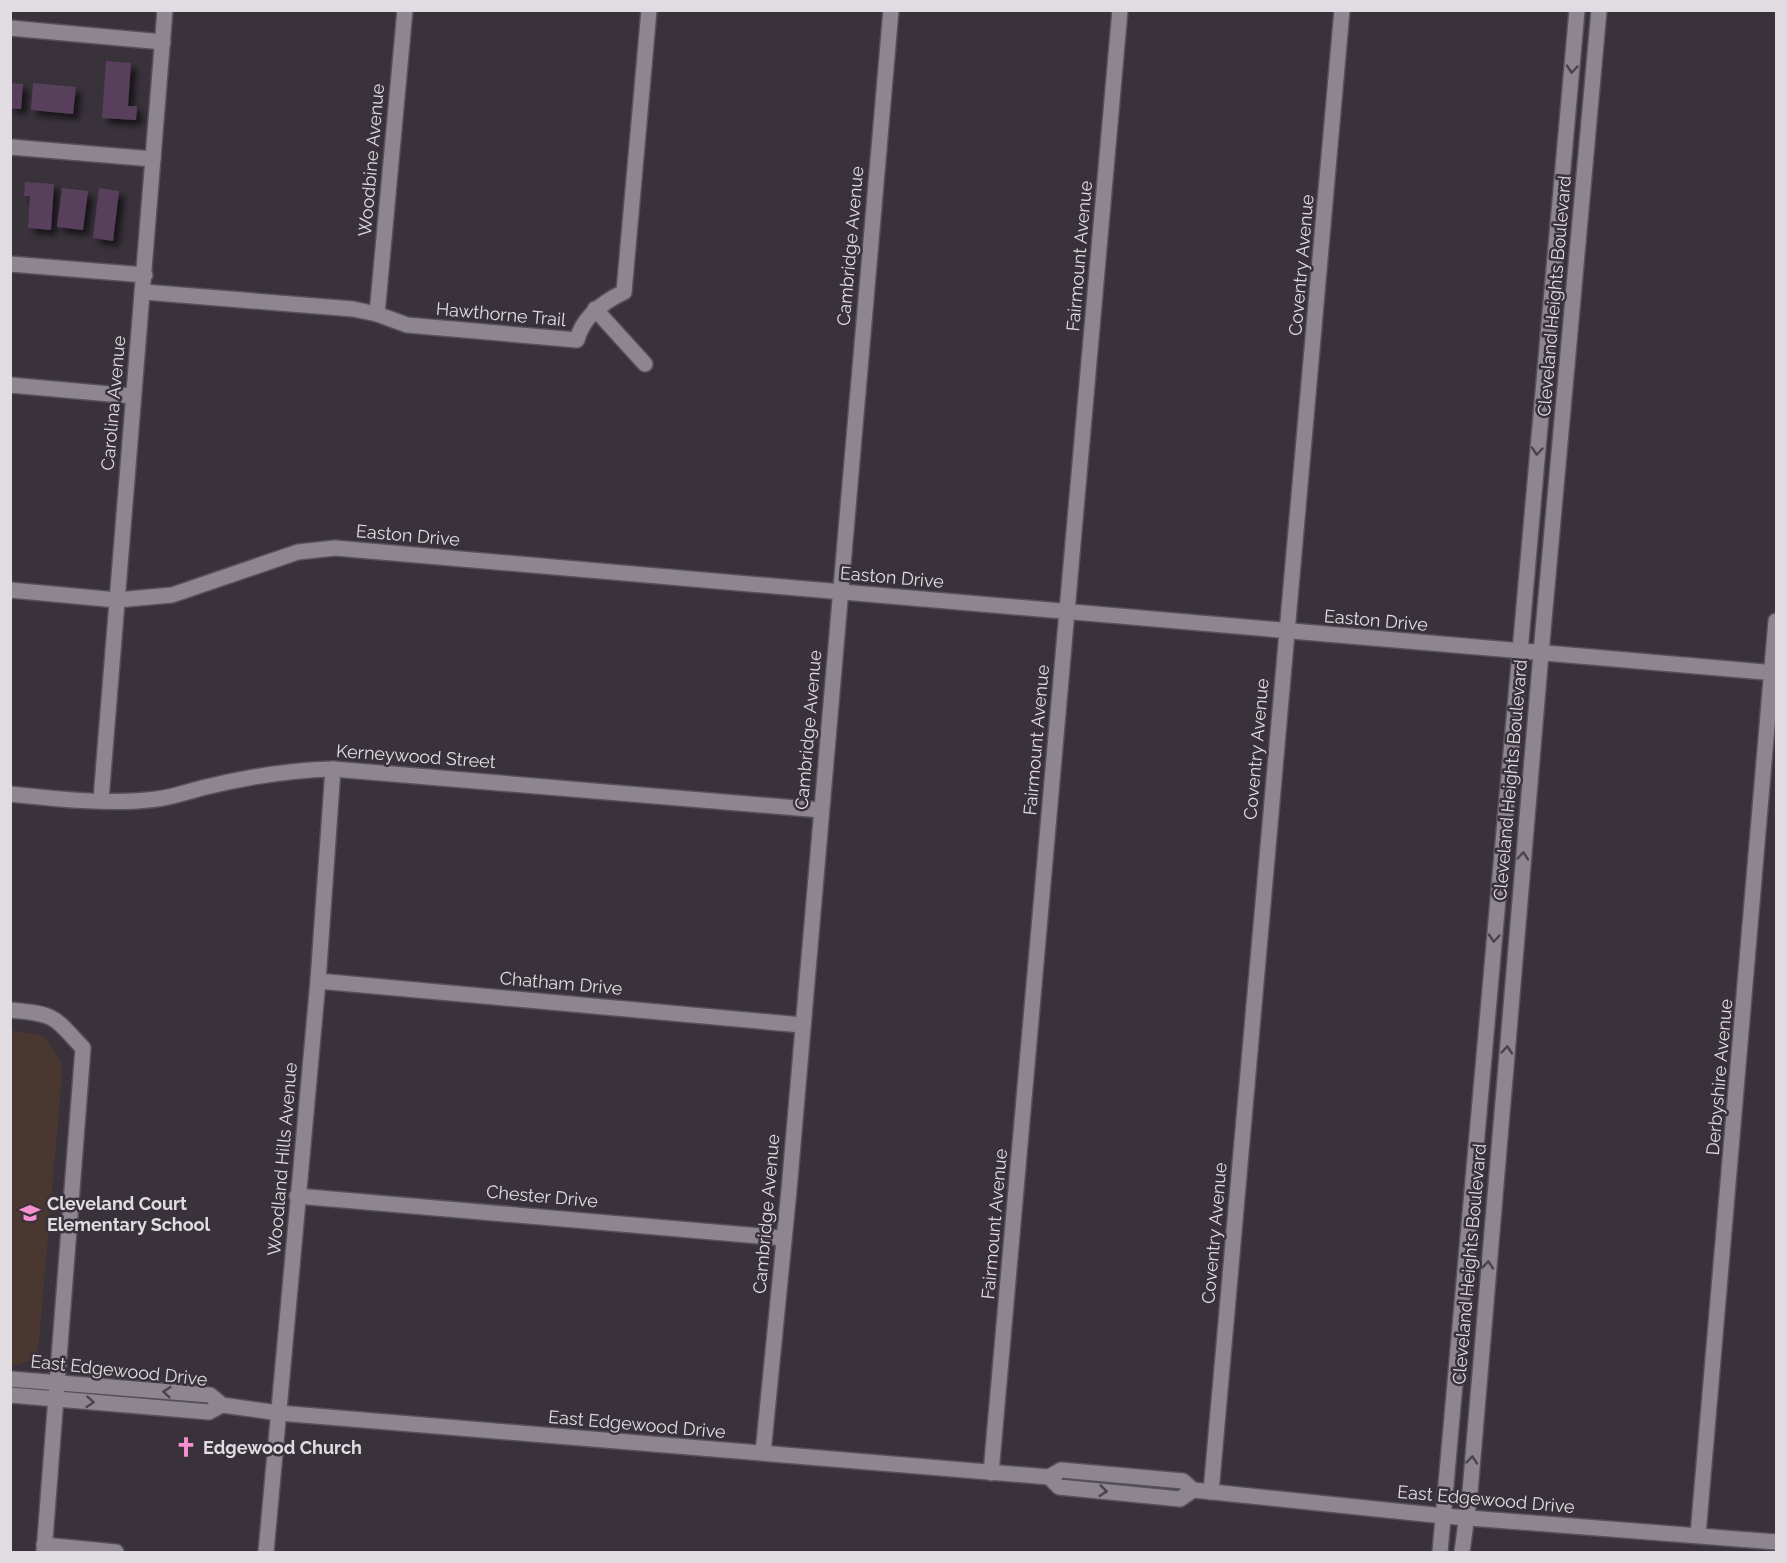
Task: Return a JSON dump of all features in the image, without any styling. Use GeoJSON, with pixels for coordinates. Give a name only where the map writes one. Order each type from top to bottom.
{"type":"FeatureCollection","features":[{"type":"Feature","properties":{"kind":"street","name":"Carolina Avenue"},"geometry":{"type":"LineString","coordinates":[[101,799],[132,396],[144,292],[165,10]]}},
{"type":"Feature","properties":{"kind":"street","name":"Woodbine Avenue"},"geometry":{"type":"LineString","coordinates":[[377,314],[405,10]]}},
{"type":"Feature","properties":{"kind":"street","name":"Hawthorne Trail"},"geometry":{"type":"LineString","coordinates":[[144,292],[353,309],[377,314],[407,325],[577,340],[579,332],[595,309],[624,292],[649,10]]}},
{"type":"Feature","properties":{"kind":"street","name":"Cambridge Avenue"},"geometry":{"type":"LineString","coordinates":[[763,1453],[891,10]]}},
{"type":"Feature","properties":{"kind":"street","name":"Fairmount Avenue"},"geometry":{"type":"LineString","coordinates":[[992,1473],[1120,10]]}},
{"type":"Feature","properties":{"kind":"street","name":"Coventry Avenue"},"geometry":{"type":"LineString","coordinates":[[1212,1492],[1342,10]]}},
{"type":"Feature","properties":{"kind":"street","name":"Cleveland Heights Boulevard"},"geometry":{"type":"LineString","coordinates":[[1440,1552],[1577,10]]}},
{"type":"Feature","properties":{"kind":"street","name":"Cleveland Heights Boulevard"},"geometry":{"type":"LineString","coordinates":[[1462,1552],[1467,1518],[1599,10]]}},
{"type":"Feature","properties":{"kind":"street"},"geometry":{"type":"LineString","coordinates":[[10,28],[163,42]]}},
{"type":"Feature","properties":{"kind":"street"},"geometry":{"type":"LineString","coordinates":[[10,147],[153,159]]}},
{"type":"Feature","properties":{"kind":"street"},"geometry":{"type":"LineString","coordinates":[[1555,250],[1577,252]]}},
{"type":"Feature","properties":{"kind":"street"},"geometry":{"type":"LineString","coordinates":[[10,264],[145,275]]}},
{"type":"Feature","properties":{"kind":"street"},"geometry":{"type":"LineString","coordinates":[[595,309],[645,364]]}},
{"type":"Feature","properties":{"kind":"street"},"geometry":{"type":"LineString","coordinates":[[10,385],[132,396]]}},
{"type":"Feature","properties":{"kind":"street","name":"Easton Drive"},"geometry":{"type":"LineString","coordinates":[[10,590],[117,600],[172,595],[298,552],[335,548],[1774,673]]}},
{"type":"Feature","properties":{"kind":"street","name":"Derbyshire Avenue"},"geometry":{"type":"LineString","coordinates":[[1698,1535],[1774,673],[1776,621]]}},
{"type":"Feature","properties":{"kind":"street","name":"Kerneywood Street"},"geometry":{"type":"LineString","coordinates":[[10,795],[154,800],[176,797],[205,787],[272,775],[333,769],[821,810]]}},
{"type":"Feature","properties":{"kind":"street","name":"Woodland Hills Avenue"},"geometry":{"type":"LineString","coordinates":[[266,1552],[318,981],[333,769]]}},
{"type":"Feature","properties":{"kind":"street","name":"Chatham Drive"},"geometry":{"type":"LineString","coordinates":[[318,981],[802,1025]]}},
{"type":"Feature","properties":{"kind":"street"},"geometry":{"type":"LineString","coordinates":[[10,1010],[40,1013],[60,1020],[83,1048],[44,1549],[116,1552]]}},
{"type":"Feature","properties":{"kind":"street"},"geometry":{"type":"LineString","coordinates":[[1482,1083],[1504,1084]]}},
{"type":"Feature","properties":{"kind":"street","name":"Chester Drive"},"geometry":{"type":"LineString","coordinates":[[297,1196],[783,1238]]}},
{"type":"Feature","properties":{"kind":"street","name":"East Edgewood Drive"},"geometry":{"type":"LineString","coordinates":[[10,1378],[210,1395],[222,1405],[279,1413],[992,1473],[1049,1477],[1060,1470],[1183,1481],[1193,1490],[1444,1516],[1776,1542]]}},
{"type":"Feature","properties":{"kind":"street","name":"East Edgewood Drive"},"geometry":{"type":"LineString","coordinates":[[10,1395],[209,1412],[222,1405]]}},
{"type":"Feature","properties":{"kind":"shaded area","name":"Cleveland Court Elementary School"},"geometry":{"type":"Polygon","coordinates":[[[10,1030],[44,1036],[61,1061],[62,1075],[38,1351],[32,1360],[18,1365],[10,1364],[10,1030]]]}},
{"type":"Feature","properties":{"kind":"building"},"geometry":{"type":"Polygon","coordinates":[[[106,61],[131,63],[128,106],[137,106],[136,120],[102,118],[106,61]]]}},
{"type":"Feature","properties":{"kind":"building"},"geometry":{"type":"Polygon","coordinates":[[[10,83],[23,84],[21,109],[10,108],[10,83]]]}},
{"type":"Feature","properties":{"kind":"building"},"geometry":{"type":"Polygon","coordinates":[[[33,83],[76,87],[73,114],[31,110],[33,83]]]}},
{"type":"Feature","properties":{"kind":"building"},"geometry":{"type":"Polygon","coordinates":[[[25,182],[54,184],[51,230],[28,228],[30,196],[24,196],[25,182]]]}},
{"type":"Feature","properties":{"kind":"building"},"geometry":{"type":"Polygon","coordinates":[[[62,188],[88,191],[83,230],[57,227],[62,188]]]}},
{"type":"Feature","properties":{"kind":"building"},"geometry":{"type":"Polygon","coordinates":[[[99,188],[119,191],[113,241],[93,238],[99,188]]]}},
{"type":"Feature","properties":{"kind":"place","name":"Cleveland Court Elementary School"},"geometry":{"type":"Point","coordinates":[30,1213]}},
{"type":"Feature","properties":{"kind":"place","name":"Edgewood Church"},"geometry":{"type":"Point","coordinates":[186,1447]}}]}
